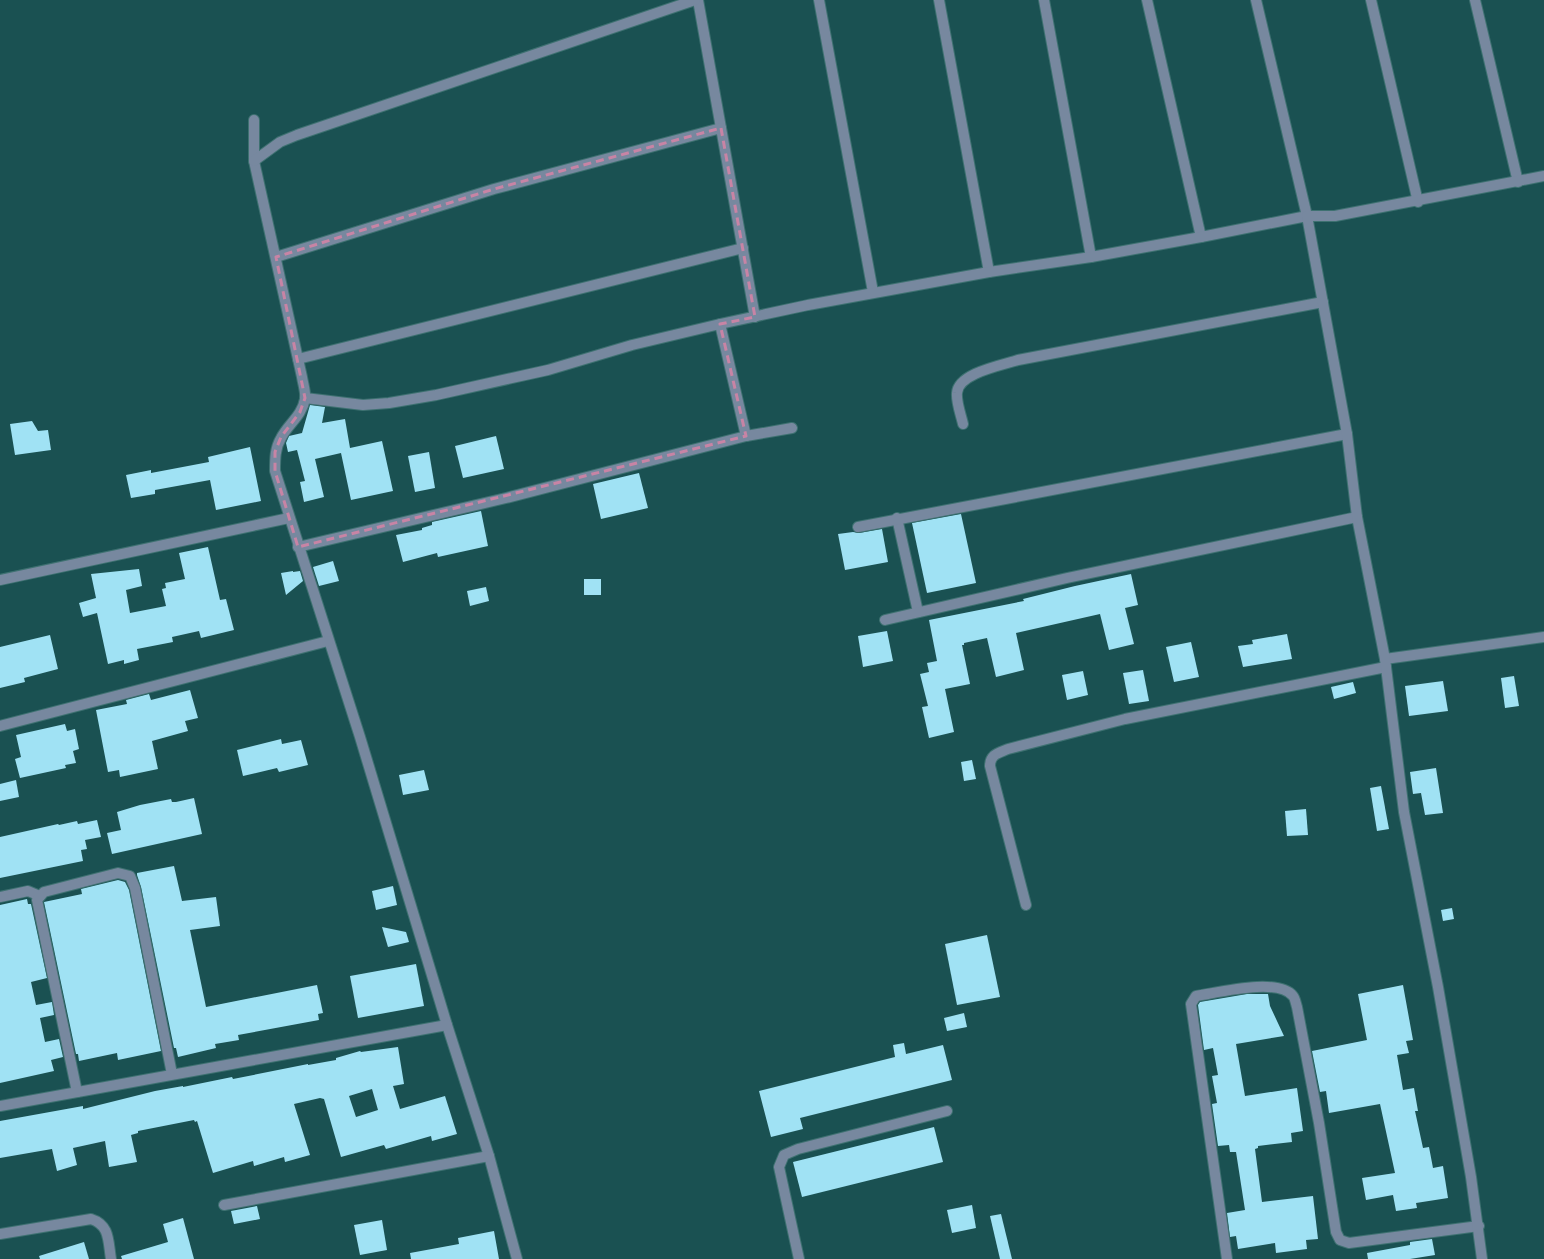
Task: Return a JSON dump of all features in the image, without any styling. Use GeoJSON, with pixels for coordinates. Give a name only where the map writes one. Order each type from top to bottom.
{"type":"FeatureCollection","features":[{"type":"Feature","properties":{"kind":"street"},"geometry":{"type":"LineString","coordinates":[[254,161],[280,142],[297,135],[695,0]]}},
{"type":"Feature","properties":{"kind":"street"},"geometry":{"type":"LineString","coordinates":[[698,0],[755,317]]}},
{"type":"Feature","properties":{"kind":"street"},"geometry":{"type":"LineString","coordinates":[[819,0],[873,292]]}},
{"type":"Feature","properties":{"kind":"street"},"geometry":{"type":"LineString","coordinates":[[939,0],[989,272]]}},
{"type":"Feature","properties":{"kind":"street"},"geometry":{"type":"LineString","coordinates":[[1044,0],[1091,257]]}},
{"type":"Feature","properties":{"kind":"street"},"geometry":{"type":"LineString","coordinates":[[1147,0],[1201,237]]}},
{"type":"Feature","properties":{"kind":"street"},"geometry":{"type":"LineString","coordinates":[[1256,0],[1307,216],[1347,434],[1357,517],[1386,663],[1404,812],[1438,987],[1479,1226],[1482,1259]]}},
{"type":"Feature","properties":{"kind":"street"},"geometry":{"type":"LineString","coordinates":[[1371,0],[1418,202]]}},
{"type":"Feature","properties":{"kind":"street"},"geometry":{"type":"LineString","coordinates":[[1475,0],[1518,182]]}},
{"type":"Feature","properties":{"kind":"street"},"geometry":{"type":"LineString","coordinates":[[254,120],[254,161],[298,359],[305,398],[300,412],[281,437],[275,452],[274,471],[360,737],[447,1025],[489,1156],[518,1259]]}},
{"type":"Feature","properties":{"kind":"street"},"geometry":{"type":"LineString","coordinates":[[276,257],[494,189],[721,128]]}},
{"type":"Feature","properties":{"kind":"street"},"geometry":{"type":"LineString","coordinates":[[305,398],[363,404],[389,403],[421,398],[482,386],[548,370],[632,346],[720,324],[873,292],[989,272],[1091,257],[1307,216],[1335,216],[1418,202],[1544,176]]}},
{"type":"Feature","properties":{"kind":"street"},"geometry":{"type":"LineString","coordinates":[[298,359],[743,248]]}},
{"type":"Feature","properties":{"kind":"street"},"geometry":{"type":"LineString","coordinates":[[963,424],[956,392],[962,381],[976,374],[1018,360],[1323,302]]}},
{"type":"Feature","properties":{"kind":"street"},"geometry":{"type":"LineString","coordinates":[[720,324],[746,436]]}},
{"type":"Feature","properties":{"kind":"street"},"geometry":{"type":"LineString","coordinates":[[298,547],[506,498],[746,436],[792,428]]}},
{"type":"Feature","properties":{"kind":"street"},"geometry":{"type":"LineString","coordinates":[[858,527],[897,518],[1347,434]]}},
{"type":"Feature","properties":{"kind":"street"},"geometry":{"type":"LineString","coordinates":[[884,620],[1357,517]]}},
{"type":"Feature","properties":{"kind":"street"},"geometry":{"type":"LineString","coordinates":[[0,580],[289,518]]}},
{"type":"Feature","properties":{"kind":"street"},"geometry":{"type":"LineString","coordinates":[[897,518],[918,612]]}},
{"type":"Feature","properties":{"kind":"street"},"geometry":{"type":"LineString","coordinates":[[1026,905],[990,766],[990,760],[994,755],[1008,749],[1125,719],[1386,663],[1544,637]]}},
{"type":"Feature","properties":{"kind":"street"},"geometry":{"type":"LineString","coordinates":[[0,726],[328,641]]}},
{"type":"Feature","properties":{"kind":"street"},"geometry":{"type":"LineString","coordinates":[[77,1092],[37,900],[44,892],[118,873],[130,876],[135,888],[172,1074]]}},
{"type":"Feature","properties":{"kind":"street"},"geometry":{"type":"LineString","coordinates":[[0,897],[28,891],[40,896]]}},
{"type":"Feature","properties":{"kind":"street"},"geometry":{"type":"LineString","coordinates":[[1227,1259],[1191,1004],[1196,996],[1224,991],[1267,986],[1284,989],[1292,996],[1297,1007],[1319,1123],[1336,1232],[1340,1240],[1349,1243],[1479,1226]]}},
{"type":"Feature","properties":{"kind":"street"},"geometry":{"type":"LineString","coordinates":[[0,1106],[447,1025]]}},
{"type":"Feature","properties":{"kind":"street"},"geometry":{"type":"LineString","coordinates":[[799,1259],[780,1167],[784,1155],[798,1149],[947,1110]]}},
{"type":"Feature","properties":{"kind":"street"},"geometry":{"type":"LineString","coordinates":[[224,1205],[489,1156]]}},
{"type":"Feature","properties":{"kind":"street"},"geometry":{"type":"LineString","coordinates":[[0,1234],[91,1219],[100,1222],[106,1231],[111,1259]]}},
{"type":"Feature","properties":{"kind":"highlighted area"},"geometry":{"type":"Polygon","coordinates":[[[721,128],[755,317],[720,324],[746,436],[298,547],[275,471],[275,452],[281,437],[300,412],[305,398],[276,257],[494,189],[721,128]]]}},
{"type":"Feature","properties":{"kind":"building"},"geometry":{"type":"Polygon","coordinates":[[[310,405],[325,407],[322,423],[345,419],[350,448],[382,441],[393,491],[351,500],[341,453],[315,459],[324,497],[304,502],[300,482],[305,481],[297,450],[288,452],[286,443],[289,436],[302,433],[310,405]]]}},
{"type":"Feature","properties":{"kind":"building"},"geometry":{"type":"Polygon","coordinates":[[[32,421],[38,431],[48,430],[51,450],[15,455],[10,424],[32,421]]]}},
{"type":"Feature","properties":{"kind":"building"},"geometry":{"type":"Polygon","coordinates":[[[496,436],[504,469],[463,478],[455,446],[496,436]]]}},
{"type":"Feature","properties":{"kind":"building"},"geometry":{"type":"Polygon","coordinates":[[[250,447],[261,501],[216,510],[210,480],[155,490],[155,494],[131,498],[126,475],[151,470],[151,473],[209,462],[208,457],[250,447]]]}},
{"type":"Feature","properties":{"kind":"building"},"geometry":{"type":"Polygon","coordinates":[[[429,452],[435,488],[415,492],[408,456],[429,452]]]}},
{"type":"Feature","properties":{"kind":"building"},"geometry":{"type":"Polygon","coordinates":[[[639,473],[648,508],[601,519],[593,484],[639,473]]]}},
{"type":"Feature","properties":{"kind":"building"},"geometry":{"type":"Polygon","coordinates":[[[481,511],[488,546],[438,557],[437,553],[403,562],[396,535],[422,530],[422,528],[432,525],[432,522],[481,511]]]}},
{"type":"Feature","properties":{"kind":"building"},"geometry":{"type":"Polygon","coordinates":[[[961,514],[976,583],[927,593],[912,523],[961,514]]]}},
{"type":"Feature","properties":{"kind":"building"},"geometry":{"type":"Polygon","coordinates":[[[882,529],[888,562],[845,570],[838,534],[853,532],[859,533],[882,529]]]}},
{"type":"Feature","properties":{"kind":"building"},"geometry":{"type":"Polygon","coordinates":[[[208,547],[220,600],[226,599],[234,630],[201,638],[199,631],[172,637],[173,642],[137,649],[139,660],[124,664],[124,660],[108,664],[97,613],[83,617],[79,603],[96,598],[91,574],[139,569],[142,586],[126,590],[130,613],[166,606],[162,589],[166,588],[165,583],[185,579],[179,553],[208,547]]]}},
{"type":"Feature","properties":{"kind":"building"},"geometry":{"type":"Polygon","coordinates":[[[333,561],[339,581],[319,586],[313,567],[333,561]]]}},
{"type":"Feature","properties":{"kind":"building"},"geometry":{"type":"Polygon","coordinates":[[[300,571],[303,581],[286,595],[281,573],[300,571]]]}},
{"type":"Feature","properties":{"kind":"building"},"geometry":{"type":"Polygon","coordinates":[[[1131,574],[1138,605],[1125,608],[1134,644],[1109,650],[1100,614],[1016,633],[1024,670],[996,677],[987,638],[964,643],[964,645],[962,645],[970,684],[945,689],[954,732],[929,738],[922,707],[928,706],[920,674],[929,672],[927,663],[937,661],[929,620],[1024,601],[1023,599],[1131,574]]]}},
{"type":"Feature","properties":{"kind":"building"},"geometry":{"type":"Polygon","coordinates":[[[584,579],[601,579],[601,595],[584,595],[584,579]]]}},
{"type":"Feature","properties":{"kind":"building"},"geometry":{"type":"Polygon","coordinates":[[[486,587],[489,601],[470,606],[467,591],[486,587]]]}},
{"type":"Feature","properties":{"kind":"building"},"geometry":{"type":"Polygon","coordinates":[[[887,631],[893,661],[863,667],[858,636],[887,631]]]}},
{"type":"Feature","properties":{"kind":"building"},"geometry":{"type":"Polygon","coordinates":[[[1287,634],[1292,659],[1243,667],[1238,646],[1253,644],[1252,640],[1287,634]]]}},
{"type":"Feature","properties":{"kind":"building"},"geometry":{"type":"Polygon","coordinates":[[[50,635],[58,669],[24,678],[25,682],[0,688],[0,647],[50,635]]]}},
{"type":"Feature","properties":{"kind":"building"},"geometry":{"type":"Polygon","coordinates":[[[1191,642],[1199,677],[1174,682],[1166,647],[1191,642]]]}},
{"type":"Feature","properties":{"kind":"building"},"geometry":{"type":"Polygon","coordinates":[[[1143,670],[1149,701],[1129,704],[1123,673],[1143,670]]]}},
{"type":"Feature","properties":{"kind":"building"},"geometry":{"type":"Polygon","coordinates":[[[1083,671],[1088,695],[1067,700],[1062,675],[1083,671]]]}},
{"type":"Feature","properties":{"kind":"building"},"geometry":{"type":"Polygon","coordinates":[[[1514,676],[1519,706],[1505,708],[1501,678],[1514,676]]]}},
{"type":"Feature","properties":{"kind":"building"},"geometry":{"type":"Polygon","coordinates":[[[1443,681],[1448,711],[1409,716],[1405,686],[1443,681]]]}},
{"type":"Feature","properties":{"kind":"building"},"geometry":{"type":"Polygon","coordinates":[[[1353,682],[1356,693],[1334,699],[1331,687],[1353,682]]]}},
{"type":"Feature","properties":{"kind":"building"},"geometry":{"type":"Polygon","coordinates":[[[190,690],[198,718],[185,721],[188,731],[152,741],[158,769],[120,777],[119,770],[108,772],[96,710],[127,704],[126,700],[149,694],[151,700],[190,690]]]}},
{"type":"Feature","properties":{"kind":"building"},"geometry":{"type":"Polygon","coordinates":[[[65,724],[67,731],[75,729],[79,749],[73,751],[76,763],[65,765],[66,768],[20,778],[15,759],[21,757],[16,735],[65,724]]]}},
{"type":"Feature","properties":{"kind":"building"},"geometry":{"type":"Polygon","coordinates":[[[281,739],[282,744],[301,740],[308,765],[279,772],[277,768],[243,776],[237,750],[281,739]]]}},
{"type":"Feature","properties":{"kind":"building"},"geometry":{"type":"Polygon","coordinates":[[[972,760],[976,779],[964,781],[961,762],[972,760]]]}},
{"type":"Feature","properties":{"kind":"building"},"geometry":{"type":"Polygon","coordinates":[[[1436,768],[1443,813],[1425,815],[1421,793],[1413,794],[1410,772],[1436,768]]]}},
{"type":"Feature","properties":{"kind":"building"},"geometry":{"type":"Polygon","coordinates":[[[424,770],[429,790],[403,795],[399,775],[424,770]]]}},
{"type":"Feature","properties":{"kind":"building"},"geometry":{"type":"Polygon","coordinates":[[[16,780],[19,797],[0,801],[0,784],[16,780]]]}},
{"type":"Feature","properties":{"kind":"building"},"geometry":{"type":"Polygon","coordinates":[[[1381,786],[1389,829],[1377,831],[1370,788],[1381,786]]]}},
{"type":"Feature","properties":{"kind":"building"},"geometry":{"type":"Polygon","coordinates":[[[194,798],[202,834],[112,854],[107,833],[121,830],[117,812],[140,805],[171,799],[172,802],[176,802],[194,798]]]}},
{"type":"Feature","properties":{"kind":"building"},"geometry":{"type":"Polygon","coordinates":[[[1306,809],[1308,835],[1287,836],[1285,811],[1306,809]]]}},
{"type":"Feature","properties":{"kind":"building"},"geometry":{"type":"Polygon","coordinates":[[[97,820],[101,837],[85,840],[87,849],[81,850],[83,861],[0,878],[0,837],[58,824],[77,821],[78,824],[97,820]]]}},
{"type":"Feature","properties":{"kind":"building"},"geometry":{"type":"Polygon","coordinates":[[[174,866],[182,901],[216,897],[220,926],[190,930],[206,1007],[317,985],[323,1013],[318,1014],[319,1020],[238,1035],[239,1040],[215,1044],[216,1048],[178,1057],[176,1048],[174,1048],[141,887],[137,875],[137,873],[174,866]]]}},
{"type":"Feature","properties":{"kind":"building"},"geometry":{"type":"Polygon","coordinates":[[[118,880],[125,882],[129,890],[161,1051],[118,1060],[117,1053],[79,1061],[78,1054],[76,1054],[44,902],[82,894],[81,889],[118,880]]]}},
{"type":"Feature","properties":{"kind":"building"},"geometry":{"type":"Polygon","coordinates":[[[393,886],[397,905],[376,910],[372,891],[393,886]]]}},
{"type":"Feature","properties":{"kind":"building"},"geometry":{"type":"Polygon","coordinates":[[[27,899],[28,904],[31,904],[47,978],[31,982],[36,1005],[52,1002],[54,1015],[40,1018],[45,1042],[59,1039],[63,1057],[51,1060],[54,1071],[0,1083],[0,905],[27,899]]]}},
{"type":"Feature","properties":{"kind":"building"},"geometry":{"type":"Polygon","coordinates":[[[1452,908],[1454,919],[1443,921],[1441,910],[1452,908]]]}},
{"type":"Feature","properties":{"kind":"building"},"geometry":{"type":"Polygon","coordinates":[[[382,927],[406,932],[409,942],[388,947],[382,927]]]}},
{"type":"Feature","properties":{"kind":"building"},"geometry":{"type":"Polygon","coordinates":[[[987,935],[1000,997],[957,1005],[945,944],[987,935]]]}},
{"type":"Feature","properties":{"kind":"building"},"geometry":{"type":"Polygon","coordinates":[[[416,964],[424,1006],[358,1018],[350,976],[416,964]]]}},
{"type":"Feature","properties":{"kind":"building"},"geometry":{"type":"Polygon","coordinates":[[[1403,985],[1413,1040],[1406,1041],[1409,1053],[1397,1055],[1403,1090],[1414,1088],[1418,1111],[1415,1111],[1423,1148],[1429,1147],[1433,1168],[1443,1166],[1448,1198],[1416,1203],[1417,1208],[1396,1211],[1393,1195],[1366,1200],[1362,1178],[1395,1173],[1380,1104],[1329,1113],[1326,1091],[1320,1092],[1312,1051],[1367,1040],[1358,994],[1403,985]]]}},
{"type":"Feature","properties":{"kind":"building"},"geometry":{"type":"Polygon","coordinates":[[[1247,994],[1268,994],[1270,1006],[1284,1036],[1236,1044],[1245,1096],[1297,1088],[1303,1131],[1291,1133],[1292,1142],[1258,1146],[1258,1148],[1255,1149],[1262,1202],[1313,1196],[1318,1239],[1306,1240],[1307,1249],[1276,1253],[1275,1243],[1238,1249],[1236,1236],[1230,1237],[1227,1213],[1245,1210],[1236,1152],[1230,1152],[1229,1145],[1218,1146],[1212,1104],[1217,1103],[1212,1076],[1218,1075],[1213,1048],[1204,1050],[1198,1005],[1200,1002],[1247,994]]]}},
{"type":"Feature","properties":{"kind":"building"},"geometry":{"type":"Polygon","coordinates":[[[964,1013],[967,1027],[947,1031],[944,1018],[964,1013]]]}},
{"type":"Feature","properties":{"kind":"building"},"geometry":{"type":"Polygon","coordinates":[[[904,1043],[906,1054],[943,1045],[952,1080],[800,1118],[803,1129],[771,1137],[759,1091],[895,1057],[893,1045],[904,1043]]]}},
{"type":"Feature","properties":{"kind":"building"},"geometry":{"type":"Polygon","coordinates":[[[398,1047],[404,1084],[393,1086],[400,1109],[445,1096],[457,1134],[432,1141],[431,1136],[386,1149],[384,1145],[341,1157],[324,1099],[320,1098],[294,1104],[310,1155],[285,1162],[284,1157],[254,1166],[253,1161],[213,1173],[197,1121],[195,1122],[194,1120],[138,1131],[138,1133],[131,1135],[137,1162],[109,1167],[105,1141],[73,1148],[77,1165],[57,1171],[52,1149],[0,1158],[0,1121],[83,1106],[83,1109],[155,1091],[232,1077],[233,1079],[336,1060],[336,1058],[360,1051],[398,1047]],[[372,1089],[349,1096],[356,1117],[378,1110],[372,1089]]]}},
{"type":"Feature","properties":{"kind":"building"},"geometry":{"type":"Polygon","coordinates":[[[934,1127],[943,1162],[802,1197],[793,1162],[934,1127]]]}},
{"type":"Feature","properties":{"kind":"building"},"geometry":{"type":"Polygon","coordinates":[[[972,1205],[976,1228],[952,1233],[947,1210],[972,1205]]]}},
{"type":"Feature","properties":{"kind":"building"},"geometry":{"type":"Polygon","coordinates":[[[257,1206],[260,1219],[234,1224],[231,1211],[257,1206]]]}},
{"type":"Feature","properties":{"kind":"building"},"geometry":{"type":"Polygon","coordinates":[[[1001,1214],[1012,1259],[1000,1259],[990,1216],[1001,1214]]]}},
{"type":"Feature","properties":{"kind":"building"},"geometry":{"type":"Polygon","coordinates":[[[183,1218],[194,1259],[122,1259],[121,1256],[168,1242],[163,1224],[183,1218]]]}},
{"type":"Feature","properties":{"kind":"building"},"geometry":{"type":"Polygon","coordinates":[[[382,1220],[387,1250],[360,1255],[354,1225],[382,1220]]]}},
{"type":"Feature","properties":{"kind":"building"},"geometry":{"type":"Polygon","coordinates":[[[494,1231],[499,1259],[411,1259],[410,1253],[459,1244],[458,1238],[494,1231]]]}},
{"type":"Feature","properties":{"kind":"building"},"geometry":{"type":"Polygon","coordinates":[[[1432,1239],[1435,1255],[1410,1259],[1368,1259],[1367,1253],[1410,1245],[1410,1242],[1432,1239]]]}},
{"type":"Feature","properties":{"kind":"building"},"geometry":{"type":"Polygon","coordinates":[[[84,1242],[89,1259],[40,1259],[39,1256],[84,1242]]]}}]}
